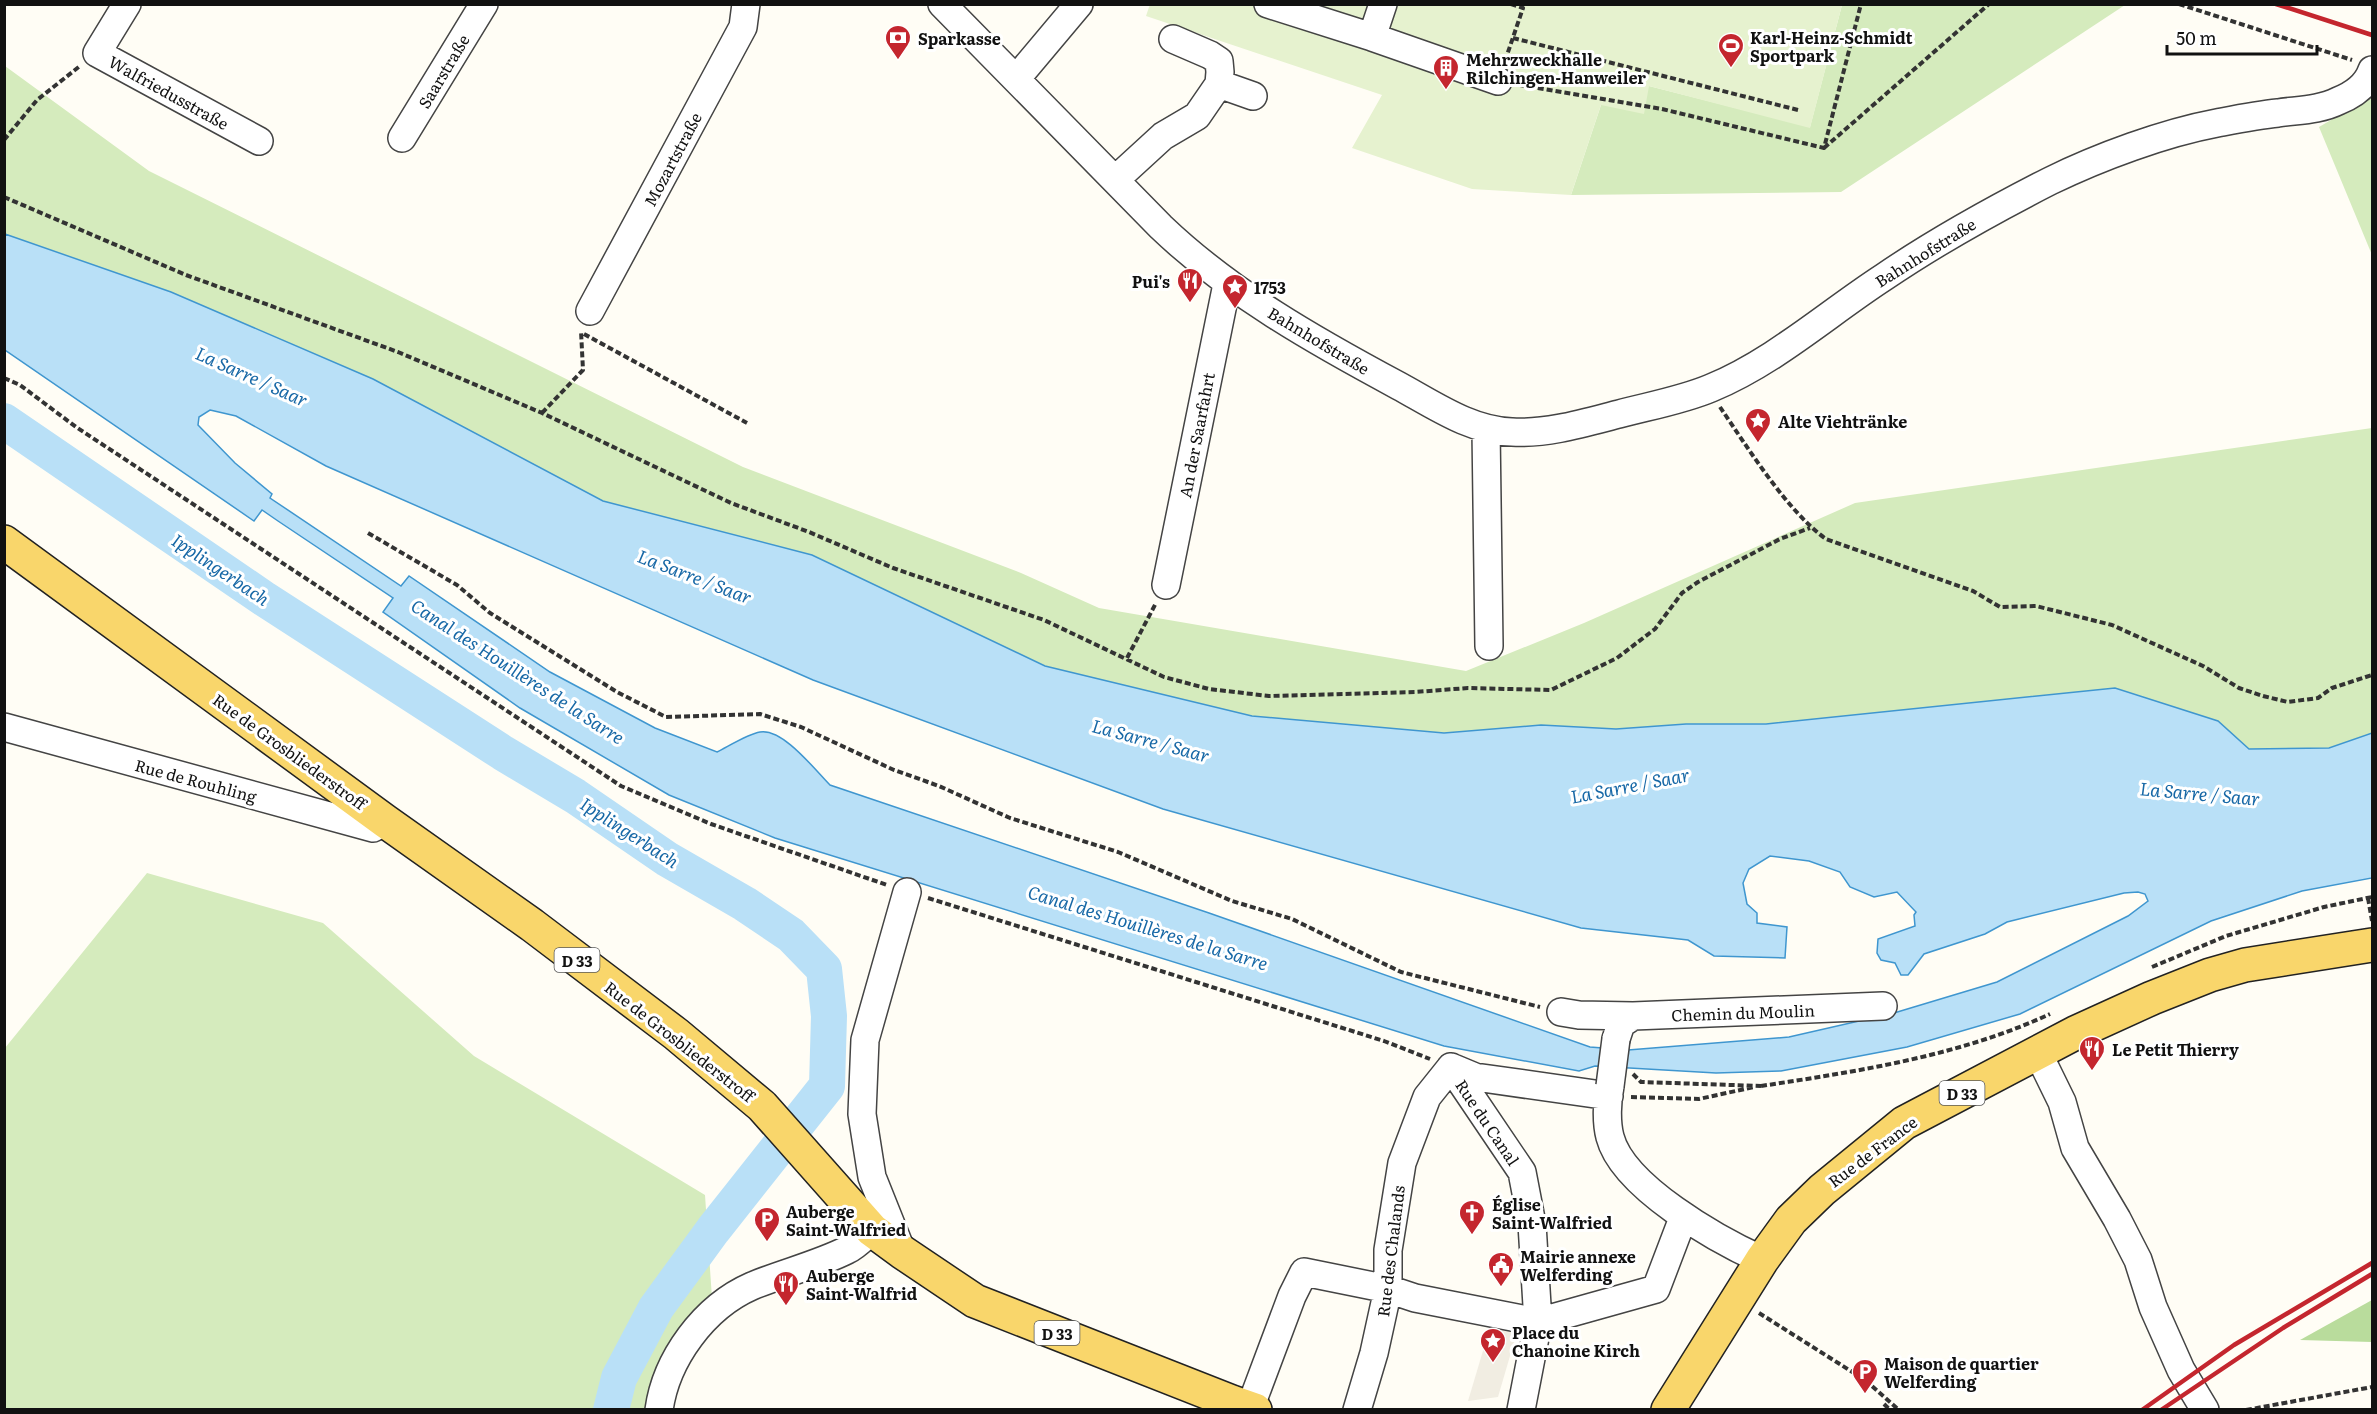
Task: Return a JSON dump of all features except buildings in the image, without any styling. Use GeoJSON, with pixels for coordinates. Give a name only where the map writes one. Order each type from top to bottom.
{"type":"FeatureCollection","features":[{"type":"Feature","properties":{"kind":"main road","name":"Rue de Grosbliederstroff"},"geometry":{"type":"LineString","coordinates":[[4,542],[385,821],[532,925],[676,1034],[762,1106],[872,1230],[902,1252],[975,1301],[1253,1409]]}},
{"type":"Feature","properties":{"kind":"main road","name":"Rue de France"},"geometry":{"type":"LineString","coordinates":[[1668,1410],[1762,1260],[1791,1220],[1822,1190],[1904,1123],[2075,1033],[2210,975],[2246,966],[2373,945]]}},
{"type":"Feature","properties":{"kind":"street","name":"Walfriedusstraße"},"geometry":{"type":"LineString","coordinates":[[127,4],[97,52],[259,141]]}},
{"type":"Feature","properties":{"kind":"street","name":"Saarstraße"},"geometry":{"type":"LineString","coordinates":[[402,138],[484,4]]}},
{"type":"Feature","properties":{"kind":"street","name":"Mozartstraße"},"geometry":{"type":"LineString","coordinates":[[585,322],[743,27],[746,4]]}},
{"type":"Feature","properties":{"kind":"street","name":"Bahnhofstraße"},"geometry":{"type":"LineString","coordinates":[[942,4],[1186,251],[1227,284],[1370,371],[1450,414],[1486,429],[1510,432],[1539,432],[1578,425],[1708,390],[1762,361],[1886,275],[1952,234],[2054,179],[2103,158],[2212,123],[2323,107],[2342,100],[2357,90],[2371,73]]}},
{"type":"Feature","properties":{"kind":"street"},"geometry":{"type":"LineString","coordinates":[[1016,79],[1079,4]]}},
{"type":"Feature","properties":{"kind":"street"},"geometry":{"type":"LineString","coordinates":[[1268,4],[1498,81]]}},
{"type":"Feature","properties":{"kind":"street"},"geometry":{"type":"LineString","coordinates":[[1371,37],[1383,4]]}},
{"type":"Feature","properties":{"kind":"street"},"geometry":{"type":"LineString","coordinates":[[1115,180],[1163,136],[1197,116],[1219,84],[1219,62],[1210,55],[1173,39]]}},
{"type":"Feature","properties":{"kind":"street"},"geometry":{"type":"LineString","coordinates":[[1219,84],[1253,96]]}},
{"type":"Feature","properties":{"kind":"street","name":"An der Saarfahrt"},"geometry":{"type":"LineString","coordinates":[[1166,585],[1227,284]]}},
{"type":"Feature","properties":{"kind":"street"},"geometry":{"type":"LineString","coordinates":[[1486,429],[1489,646]]}},
{"type":"Feature","properties":{"kind":"street","name":"Rue de Rouhling"},"geometry":{"type":"LineString","coordinates":[[4,727],[373,828],[385,821]]}},
{"type":"Feature","properties":{"kind":"street"},"geometry":{"type":"LineString","coordinates":[[902,1252],[872,1177],[862,1114],[865,1040],[907,891]]}},
{"type":"Feature","properties":{"kind":"street","name":"Chemin du Moulin"},"geometry":{"type":"LineString","coordinates":[[1562,1012],[1579,1015],[1633,1016],[1883,1006]]}},
{"type":"Feature","properties":{"kind":"street"},"geometry":{"type":"LineString","coordinates":[[1633,1016],[1621,1024],[1616,1039],[1608,1118],[1610,1138],[1627,1169],[1683,1218],[1762,1260]]}},
{"type":"Feature","properties":{"kind":"street"},"geometry":{"type":"LineString","coordinates":[[2038,1053],[2062,1102],[2075,1148],[2138,1260],[2181,1370],[2205,1410]]}},
{"type":"Feature","properties":{"kind":"street"},"geometry":{"type":"LineString","coordinates":[[1451,1067],[1475,1077],[1610,1091]]}},
{"type":"Feature","properties":{"kind":"street","name":"Rue des Chalands"},"geometry":{"type":"LineString","coordinates":[[1357,1410],[1374,1353],[1388,1289],[1388,1250],[1402,1163],[1426,1097],[1451,1067]]}},
{"type":"Feature","properties":{"kind":"street","name":"Rue du Canal"},"geometry":{"type":"LineString","coordinates":[[1451,1067],[1522,1172],[1532,1224],[1538,1322]]}},
{"type":"Feature","properties":{"kind":"street"},"geometry":{"type":"LineString","coordinates":[[1253,1409],[1292,1296],[1304,1272],[1388,1289],[1415,1298],[1538,1322],[1656,1289],[1683,1218]]}},
{"type":"Feature","properties":{"kind":"street"},"geometry":{"type":"LineString","coordinates":[[659,1410],[662,1390],[676,1356],[696,1330],[727,1300],[751,1286],[849,1250],[872,1230]]}},
{"type":"Feature","properties":{"kind":"street"},"geometry":{"type":"LineString","coordinates":[[1521,1410],[1538,1322]]}},
{"type":"Feature","properties":{"kind":"path"},"geometry":{"type":"LineString","coordinates":[[1498,81],[1523,8],[1511,4]]}},
{"type":"Feature","properties":{"kind":"path"},"geometry":{"type":"LineString","coordinates":[[1824,148],[1861,4]]}},
{"type":"Feature","properties":{"kind":"path"},"geometry":{"type":"LineString","coordinates":[[1824,148],[1989,4]]}},
{"type":"Feature","properties":{"kind":"path"},"geometry":{"type":"LineString","coordinates":[[2180,4],[2353,60],[2371,73]]}},
{"type":"Feature","properties":{"kind":"path"},"geometry":{"type":"LineString","coordinates":[[1513,38],[1798,110]]}},
{"type":"Feature","properties":{"kind":"path"},"geometry":{"type":"LineString","coordinates":[[4,140],[37,100],[97,52]]}},
{"type":"Feature","properties":{"kind":"path"},"geometry":{"type":"LineString","coordinates":[[1532,87],[1662,109],[1824,148]]}},
{"type":"Feature","properties":{"kind":"path"},"geometry":{"type":"LineString","coordinates":[[4,197],[186,275],[398,352],[542,413],[730,504],[809,532],[893,568],[1044,620],[1127,658],[1166,585]]}},
{"type":"Feature","properties":{"kind":"path"},"geometry":{"type":"LineString","coordinates":[[542,413],[582,370],[585,322]]}},
{"type":"Feature","properties":{"kind":"path"},"geometry":{"type":"LineString","coordinates":[[585,322],[747,423]]}},
{"type":"Feature","properties":{"kind":"path"},"geometry":{"type":"LineString","coordinates":[[4,378],[20,386],[76,427],[621,786],[711,824],[907,891],[1384,1041],[1451,1067]]}},
{"type":"Feature","properties":{"kind":"path"},"geometry":{"type":"LineString","coordinates":[[1718,404],[1756,460],[1810,528],[1826,539],[1973,591],[2000,607],[2036,606],[2112,625],[2203,666],[2239,687],[2263,696],[2288,702],[2318,699],[2332,688],[2373,675]]}},
{"type":"Feature","properties":{"kind":"path"},"geometry":{"type":"LineString","coordinates":[[368,533],[457,585],[490,613],[617,692],[666,717],[760,714],[801,727],[894,770],[939,786],[1010,818],[1118,852],[1232,901],[1292,920],[1401,972],[1562,1012]]}},
{"type":"Feature","properties":{"kind":"path"},"geometry":{"type":"LineString","coordinates":[[2143,971],[2226,936],[2324,907],[2370,897],[2373,924]]}},
{"type":"Feature","properties":{"kind":"path"},"geometry":{"type":"LineString","coordinates":[[1610,1091],[1699,1099],[1761,1086],[1846,1073],[1932,1056],[1982,1042],[2016,1030],[2059,1010]]}},
{"type":"Feature","properties":{"kind":"path"},"geometry":{"type":"LineString","coordinates":[[1738,1299],[1865,1380],[1899,1410]]}},
{"type":"Feature","properties":{"kind":"path"},"geometry":{"type":"LineString","coordinates":[[2246,1410],[2373,1387]]}},
{"type":"Feature","properties":{"kind":"path"},"geometry":{"type":"LineString","coordinates":[[1884,1404],[1890,1410]]}},
{"type":"Feature","properties":{"kind":"green space"},"geometry":{"type":"Polygon","coordinates":[[[1150,4],[1842,5],[1810,128],[1649,86],[1644,114],[1601,105],[1571,195],[1472,189],[1352,148],[1382,95],[1146,16],[1150,4]]]}},
{"type":"Feature","properties":{"kind":"green space"},"geometry":{"type":"Polygon","coordinates":[[[1842,5],[2125,5],[1841,192],[1571,195],[1601,105],[1649,86],[1810,127],[1842,5]]]}},
{"type":"Feature","properties":{"kind":"green space"},"geometry":{"type":"Polygon","coordinates":[[[5,66],[149,171],[743,467],[1021,573],[1099,608],[1466,671],[1584,623],[1855,503],[2372,428],[2372,733],[2329,748],[2249,749],[2217,721],[1686,724],[1616,729],[1541,725],[1444,733],[1252,716],[1045,666],[812,555],[603,501],[373,379],[171,292],[5,234],[5,66]]]}},
{"type":"Feature","properties":{"kind":"green space"},"geometry":{"type":"Polygon","coordinates":[[[2372,96],[2372,255],[2319,127],[2372,96]]]}},
{"type":"Feature","properties":{"kind":"green space"},"geometry":{"type":"Polygon","coordinates":[[[147,873],[323,923],[474,1056],[705,1195],[713,1313],[659,1409],[5,1410],[5,1048],[147,873]]]}},
{"type":"Feature","properties":{"kind":"green space"},"geometry":{"type":"Polygon","coordinates":[[[2372,1300],[2372,1342],[2300,1340],[2372,1300]]]}},
{"type":"Feature","properties":{"kind":"shaded area","name":"Place du Chanoine Kirch"},"geometry":{"type":"Polygon","coordinates":[[[1491,1324],[1517,1332],[1498,1397],[1468,1401],[1491,1324]]]}},
{"type":"Feature","properties":{"kind":"water"},"geometry":{"type":"Polygon","coordinates":[[[5,234],[171,292],[373,379],[603,501],[812,555],[1045,666],[1252,716],[1444,733],[1541,725],[1616,729],[1686,724],[1766,724],[2115,688],[2218,721],[2249,749],[2329,748],[2372,733],[2372,878],[2302,891],[2211,921],[2020,1014],[1907,1047],[1781,1071],[1716,1073],[1595,1066],[1579,1071],[1444,1046],[775,838],[669,795],[520,708],[383,612],[393,598],[262,510],[254,521],[5,350],[5,234]],[[210,410],[199,417],[198,425],[235,463],[272,494],[270,498],[401,586],[409,576],[550,672],[655,728],[717,752],[760,732],[779,736],[798,751],[830,785],[1209,913],[1590,1047],[1628,1050],[1789,1037],[1894,1013],[1997,982],[2128,916],[2148,901],[2145,894],[2124,893],[2007,922],[1985,934],[1924,954],[1908,975],[1901,975],[1895,963],[1881,960],[1877,953],[1878,939],[1915,926],[1916,912],[1897,892],[1874,897],[1850,887],[1840,872],[1809,861],[1770,856],[1749,869],[1743,883],[1747,904],[1757,913],[1757,923],[1787,927],[1785,958],[1714,956],[1688,940],[1581,928],[1163,809],[813,680],[326,466],[236,416],[210,410]]]}},
{"type":"Feature","properties":{"kind":"waterway","name":"Ipplingerbach"},"geometry":{"type":"LineString","coordinates":[[4,421],[263,598],[503,753],[575,796],[667,859],[745,904],[791,935],[824,969],[829,1016],[827,1086],[713,1230],[656,1308],[619,1378],[611,1410]]}},
{"type":"Feature","properties":{"kind":"railway"},"geometry":{"type":"LineString","coordinates":[[2276,4],[2372,35]]}},
{"type":"Feature","properties":{"kind":"railway"},"geometry":{"type":"LineString","coordinates":[[2142,1410],[2234,1345],[2372,1263]]}},
{"type":"Feature","properties":{"kind":"railway"},"geometry":{"type":"LineString","coordinates":[[2161,1410],[2283,1328],[2372,1274]]}},
{"type":"Feature","properties":{"kind":"place","name":"Sparkasse"},"geometry":{"type":"Point","coordinates":[898,61]}},
{"type":"Feature","properties":{"kind":"place","name":"Karl-Heinz-Schmidt Sportpark"},"geometry":{"type":"Point","coordinates":[1731,69]}},
{"type":"Feature","properties":{"kind":"place","name":"Mehrzweckhalle Rilchingen-Hanweiler"},"geometry":{"type":"Point","coordinates":[1446,91]}},
{"type":"Feature","properties":{"kind":"place","name":"Pui's"},"geometry":{"type":"Point","coordinates":[1190,304]}},
{"type":"Feature","properties":{"kind":"place","name":"1753"},"geometry":{"type":"Point","coordinates":[1235,310]}},
{"type":"Feature","properties":{"kind":"place","name":"Alte Viehtränke"},"geometry":{"type":"Point","coordinates":[1758,444]}},
{"type":"Feature","properties":{"kind":"place","name":"Le Petit Thierry"},"geometry":{"type":"Point","coordinates":[2092,1072]}},
{"type":"Feature","properties":{"kind":"place","name":"Église Saint-Walfried"},"geometry":{"type":"Point","coordinates":[1472,1236]}},
{"type":"Feature","properties":{"kind":"place","name":"Auberge Saint-Walfried"},"geometry":{"type":"Point","coordinates":[767,1243]}},
{"type":"Feature","properties":{"kind":"place","name":"Mairie annexe Welferding"},"geometry":{"type":"Point","coordinates":[1501,1288]}},
{"type":"Feature","properties":{"kind":"place","name":"Auberge Saint-Walfrid"},"geometry":{"type":"Point","coordinates":[786,1307]}},
{"type":"Feature","properties":{"kind":"place","name":"Place du Chanoine Kirch"},"geometry":{"type":"Point","coordinates":[1493,1364]}},
{"type":"Feature","properties":{"kind":"place","name":"Maison de quartier Welferding"},"geometry":{"type":"Point","coordinates":[1865,1395]}},
{"type":"Feature","properties":{"kind":"water label","name":"La Sarre / Saar"},"geometry":{"type":"Point","coordinates":[252,376]}},
{"type":"Feature","properties":{"kind":"water label","name":"La Sarre / Saar"},"geometry":{"type":"Point","coordinates":[695,576]}},
{"type":"Feature","properties":{"kind":"water label","name":"Canal des Houillères de la Sarre"},"geometry":{"type":"Point","coordinates":[518,671]}},
{"type":"Feature","properties":{"kind":"water label","name":"La Sarre / Saar"},"geometry":{"type":"Point","coordinates":[1151,740]}},
{"type":"Feature","properties":{"kind":"water label","name":"La Sarre / Saar"},"geometry":{"type":"Point","coordinates":[1630,785]}},
{"type":"Feature","properties":{"kind":"water label","name":"La Sarre / Saar"},"geometry":{"type":"Point","coordinates":[2200,793]}},
{"type":"Feature","properties":{"kind":"water label","name":"Canal des Houillères de la Sarre"},"geometry":{"type":"Point","coordinates":[1148,927]}}]}
